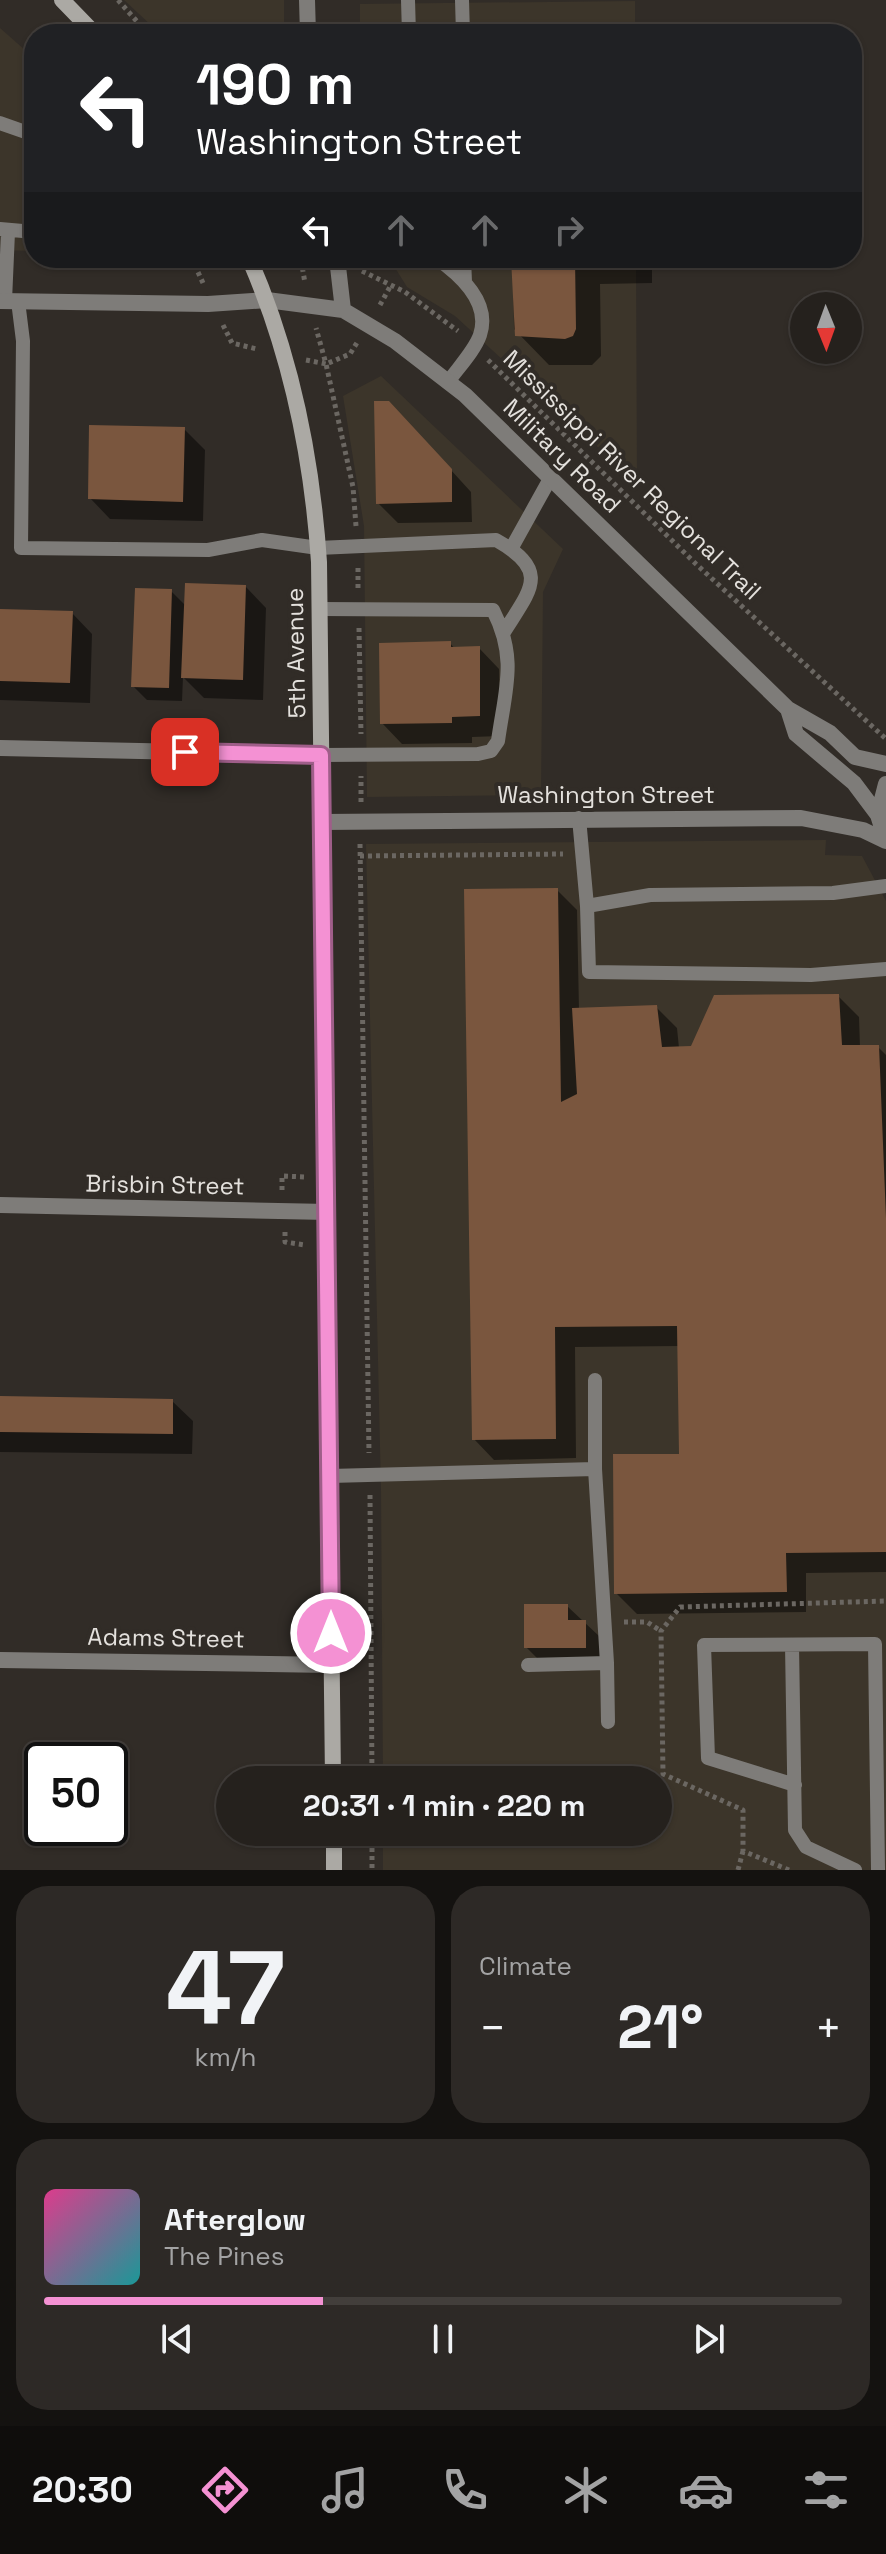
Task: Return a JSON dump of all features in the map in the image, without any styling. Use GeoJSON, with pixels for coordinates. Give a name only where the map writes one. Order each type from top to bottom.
{"type":"FeatureCollection","features":[{"type":"Feature","properties":{"kind":"main road"},"geometry":{"type":"LineString","coordinates":[[62,0],[85,24]]}},
{"type":"Feature","properties":{"kind":"main road","name":"5th Avenue"},"geometry":{"type":"LineString","coordinates":[[253,268],[267,300],[298,409],[312,484],[318,548],[333,1766]]}},
{"type":"Feature","properties":{"kind":"main road"},"geometry":{"type":"LineString","coordinates":[[334,1846],[334,1870]]}},
{"type":"Feature","properties":{"kind":"street"},"geometry":{"type":"LineString","coordinates":[[307,0],[308,24]]}},
{"type":"Feature","properties":{"kind":"street"},"geometry":{"type":"LineString","coordinates":[[338,268],[343,310]]}},
{"type":"Feature","properties":{"kind":"street","name":"Military Road"},"geometry":{"type":"LineString","coordinates":[[8,301],[208,304],[267,300],[343,310],[395,341],[448,382],[551,477],[713,640],[788,709],[830,733],[855,757],[886,764]]}},
{"type":"Feature","properties":{"kind":"street","name":"Military Road"},"geometry":{"type":"LineString","coordinates":[[788,709],[796,734],[854,783],[878,815]]}},
{"type":"Feature","properties":{"kind":"street"},"geometry":{"type":"LineString","coordinates":[[0,748],[321,755]]}},
{"type":"Feature","properties":{"kind":"street"},"geometry":{"type":"LineString","coordinates":[[886,784],[878,815],[886,841]]}},
{"type":"Feature","properties":{"kind":"street","name":"Washington Street"},"geometry":{"type":"LineString","coordinates":[[322,822],[801,818],[863,830],[886,841]]}},
{"type":"Feature","properties":{"kind":"street","name":"Brisbin Street"},"geometry":{"type":"LineString","coordinates":[[0,1205],[328,1212]]}},
{"type":"Feature","properties":{"kind":"street","name":"Adams Street"},"geometry":{"type":"LineString","coordinates":[[0,1660],[331,1665]]}},
{"type":"Feature","properties":{"kind":"lane"},"geometry":{"type":"LineString","coordinates":[[408,0],[409,24]]}},
{"type":"Feature","properties":{"kind":"lane"},"geometry":{"type":"LineString","coordinates":[[462,0],[463,24]]}},
{"type":"Feature","properties":{"kind":"lane"},"geometry":{"type":"LineString","coordinates":[[0,123],[24,131]]}},
{"type":"Feature","properties":{"kind":"lane"},"geometry":{"type":"LineString","coordinates":[[24,231],[4,230],[8,301],[23,341],[21,548],[208,550],[262,540],[318,548],[496,540],[522,555],[532,570],[532,588],[504,632]]}},
{"type":"Feature","properties":{"kind":"lane"},"geometry":{"type":"LineString","coordinates":[[448,268],[465,282],[479,310],[481,334],[448,382]]}},
{"type":"Feature","properties":{"kind":"lane"},"geometry":{"type":"LineString","coordinates":[[464,268],[465,282]]}},
{"type":"Feature","properties":{"kind":"lane"},"geometry":{"type":"LineString","coordinates":[[511,549],[551,477]]}},
{"type":"Feature","properties":{"kind":"lane"},"geometry":{"type":"LineString","coordinates":[[319,609],[493,610],[504,632],[510,655],[498,741],[491,751],[478,754],[321,755]]}},
{"type":"Feature","properties":{"kind":"lane"},"geometry":{"type":"LineString","coordinates":[[579,818],[589,972],[811,975],[886,969]]}},
{"type":"Feature","properties":{"kind":"lane"},"geometry":{"type":"LineString","coordinates":[[587,906],[650,895],[833,893],[886,886]]}},
{"type":"Feature","properties":{"kind":"lane"},"geometry":{"type":"LineString","coordinates":[[595,1380],[595,1469],[607,1623],[608,1722]]}},
{"type":"Feature","properties":{"kind":"lane"},"geometry":{"type":"LineString","coordinates":[[330,1476],[595,1469]]}},
{"type":"Feature","properties":{"kind":"lane"},"geometry":{"type":"LineString","coordinates":[[795,1785],[708,1758],[704,1645],[875,1644],[878,1870]]}},
{"type":"Feature","properties":{"kind":"lane"},"geometry":{"type":"LineString","coordinates":[[792,1645],[795,1830],[806,1847],[855,1870]]}},
{"type":"Feature","properties":{"kind":"lane"},"geometry":{"type":"LineString","coordinates":[[528,1665],[607,1663]]}},
{"type":"Feature","properties":{"kind":"path"},"geometry":{"type":"LineString","coordinates":[[118,0],[139,24]]}},
{"type":"Feature","properties":{"kind":"path","name":"Mississippi River Regional Trail"},"geometry":{"type":"LineString","coordinates":[[356,268],[405,292],[449,321],[472,347],[696,564],[886,739]]}},
{"type":"Feature","properties":{"kind":"path"},"geometry":{"type":"LineString","coordinates":[[326,364],[350,354]]}},
{"type":"Feature","properties":{"kind":"path"},"geometry":{"type":"LineString","coordinates":[[361,822],[372,1766]]}},
{"type":"Feature","properties":{"kind":"path"},"geometry":{"type":"LineString","coordinates":[[360,856],[583,854]]}},
{"type":"Feature","properties":{"kind":"path"},"geometry":{"type":"LineString","coordinates":[[607,1623],[647,1622],[661,1631]]}},
{"type":"Feature","properties":{"kind":"path"},"geometry":{"type":"LineString","coordinates":[[372,1846],[372,1870]]}},
{"type":"Feature","properties":{"kind":"path"},"geometry":{"type":"LineString","coordinates":[[738,1870],[743,1851]]}},
{"type":"Feature","properties":{"kind":"shaded area"},"geometry":{"type":"Polygon","coordinates":[[[124,0],[284,0],[284,24],[150,24],[124,0]]]}},
{"type":"Feature","properties":{"kind":"shaded area"},"geometry":{"type":"Polygon","coordinates":[[[635,1],[635,24],[360,24],[360,4],[635,1]]]}},
{"type":"Feature","properties":{"kind":"shaded area"},"geometry":{"type":"Polygon","coordinates":[[[0,28],[24,49],[24,251],[0,250],[0,28]]]}},
{"type":"Feature","properties":{"kind":"shaded area"},"geometry":{"type":"Polygon","coordinates":[[[395,268],[636,268],[637,483],[455,316],[407,287],[395,268]]]}},
{"type":"Feature","properties":{"kind":"shaded area"},"geometry":{"type":"Polygon","coordinates":[[[381,376],[563,549],[543,592],[541,795],[367,797],[364,526],[343,396],[381,376]]]}},
{"type":"Feature","properties":{"kind":"shaded area"},"geometry":{"type":"Polygon","coordinates":[[[826,840],[825,855],[862,856],[886,901],[886,1870],[383,1870],[383,1846],[672,1846],[672,1766],[383,1766],[381,1490],[366,844],[826,840]]]}},
{"type":"Feature","properties":{"kind":"building"},"geometry":{"type":"Polygon","coordinates":[[[512,268],[575,268],[576,329],[573,336],[565,339],[515,336],[512,268]]]}},
{"type":"Feature","properties":{"kind":"building"},"geometry":{"type":"Polygon","coordinates":[[[374,401],[389,401],[452,469],[452,502],[376,504],[374,401]]]}},
{"type":"Feature","properties":{"kind":"building"},"geometry":{"type":"Polygon","coordinates":[[[89,425],[185,427],[183,502],[88,499],[89,425]]]}},
{"type":"Feature","properties":{"kind":"building"},"geometry":{"type":"Polygon","coordinates":[[[185,583],[246,585],[243,680],[181,678],[185,583]]]}},
{"type":"Feature","properties":{"kind":"building"},"geometry":{"type":"Polygon","coordinates":[[[135,588],[172,589],[169,688],[131,687],[135,588]]]}},
{"type":"Feature","properties":{"kind":"building"},"geometry":{"type":"Polygon","coordinates":[[[0,609],[73,611],[70,683],[0,681],[0,609]]]}},
{"type":"Feature","properties":{"kind":"building"},"geometry":{"type":"Polygon","coordinates":[[[451,641],[451,647],[480,646],[480,716],[452,717],[452,723],[380,724],[379,643],[451,641]]]}},
{"type":"Feature","properties":{"kind":"building"},"geometry":{"type":"Polygon","coordinates":[[[558,888],[561,1102],[577,1094],[572,1008],[657,1005],[662,1047],[691,1046],[714,995],[839,994],[842,1045],[879,1045],[886,1218],[886,1552],[786,1553],[787,1592],[614,1594],[613,1454],[679,1454],[677,1326],[555,1327],[556,1439],[472,1440],[464,889],[558,888]]]}},
{"type":"Feature","properties":{"kind":"building"},"geometry":{"type":"Polygon","coordinates":[[[0,1396],[173,1399],[173,1434],[0,1432],[0,1396]]]}},
{"type":"Feature","properties":{"kind":"building"},"geometry":{"type":"Polygon","coordinates":[[[524,1604],[568,1604],[568,1620],[586,1620],[586,1648],[524,1648],[524,1604]]]}},
{"type":"Feature","properties":{"kind":"route"},"geometry":{"type":"LineString","coordinates":[[185,752],[321,755],[331,1633]]}}]}
